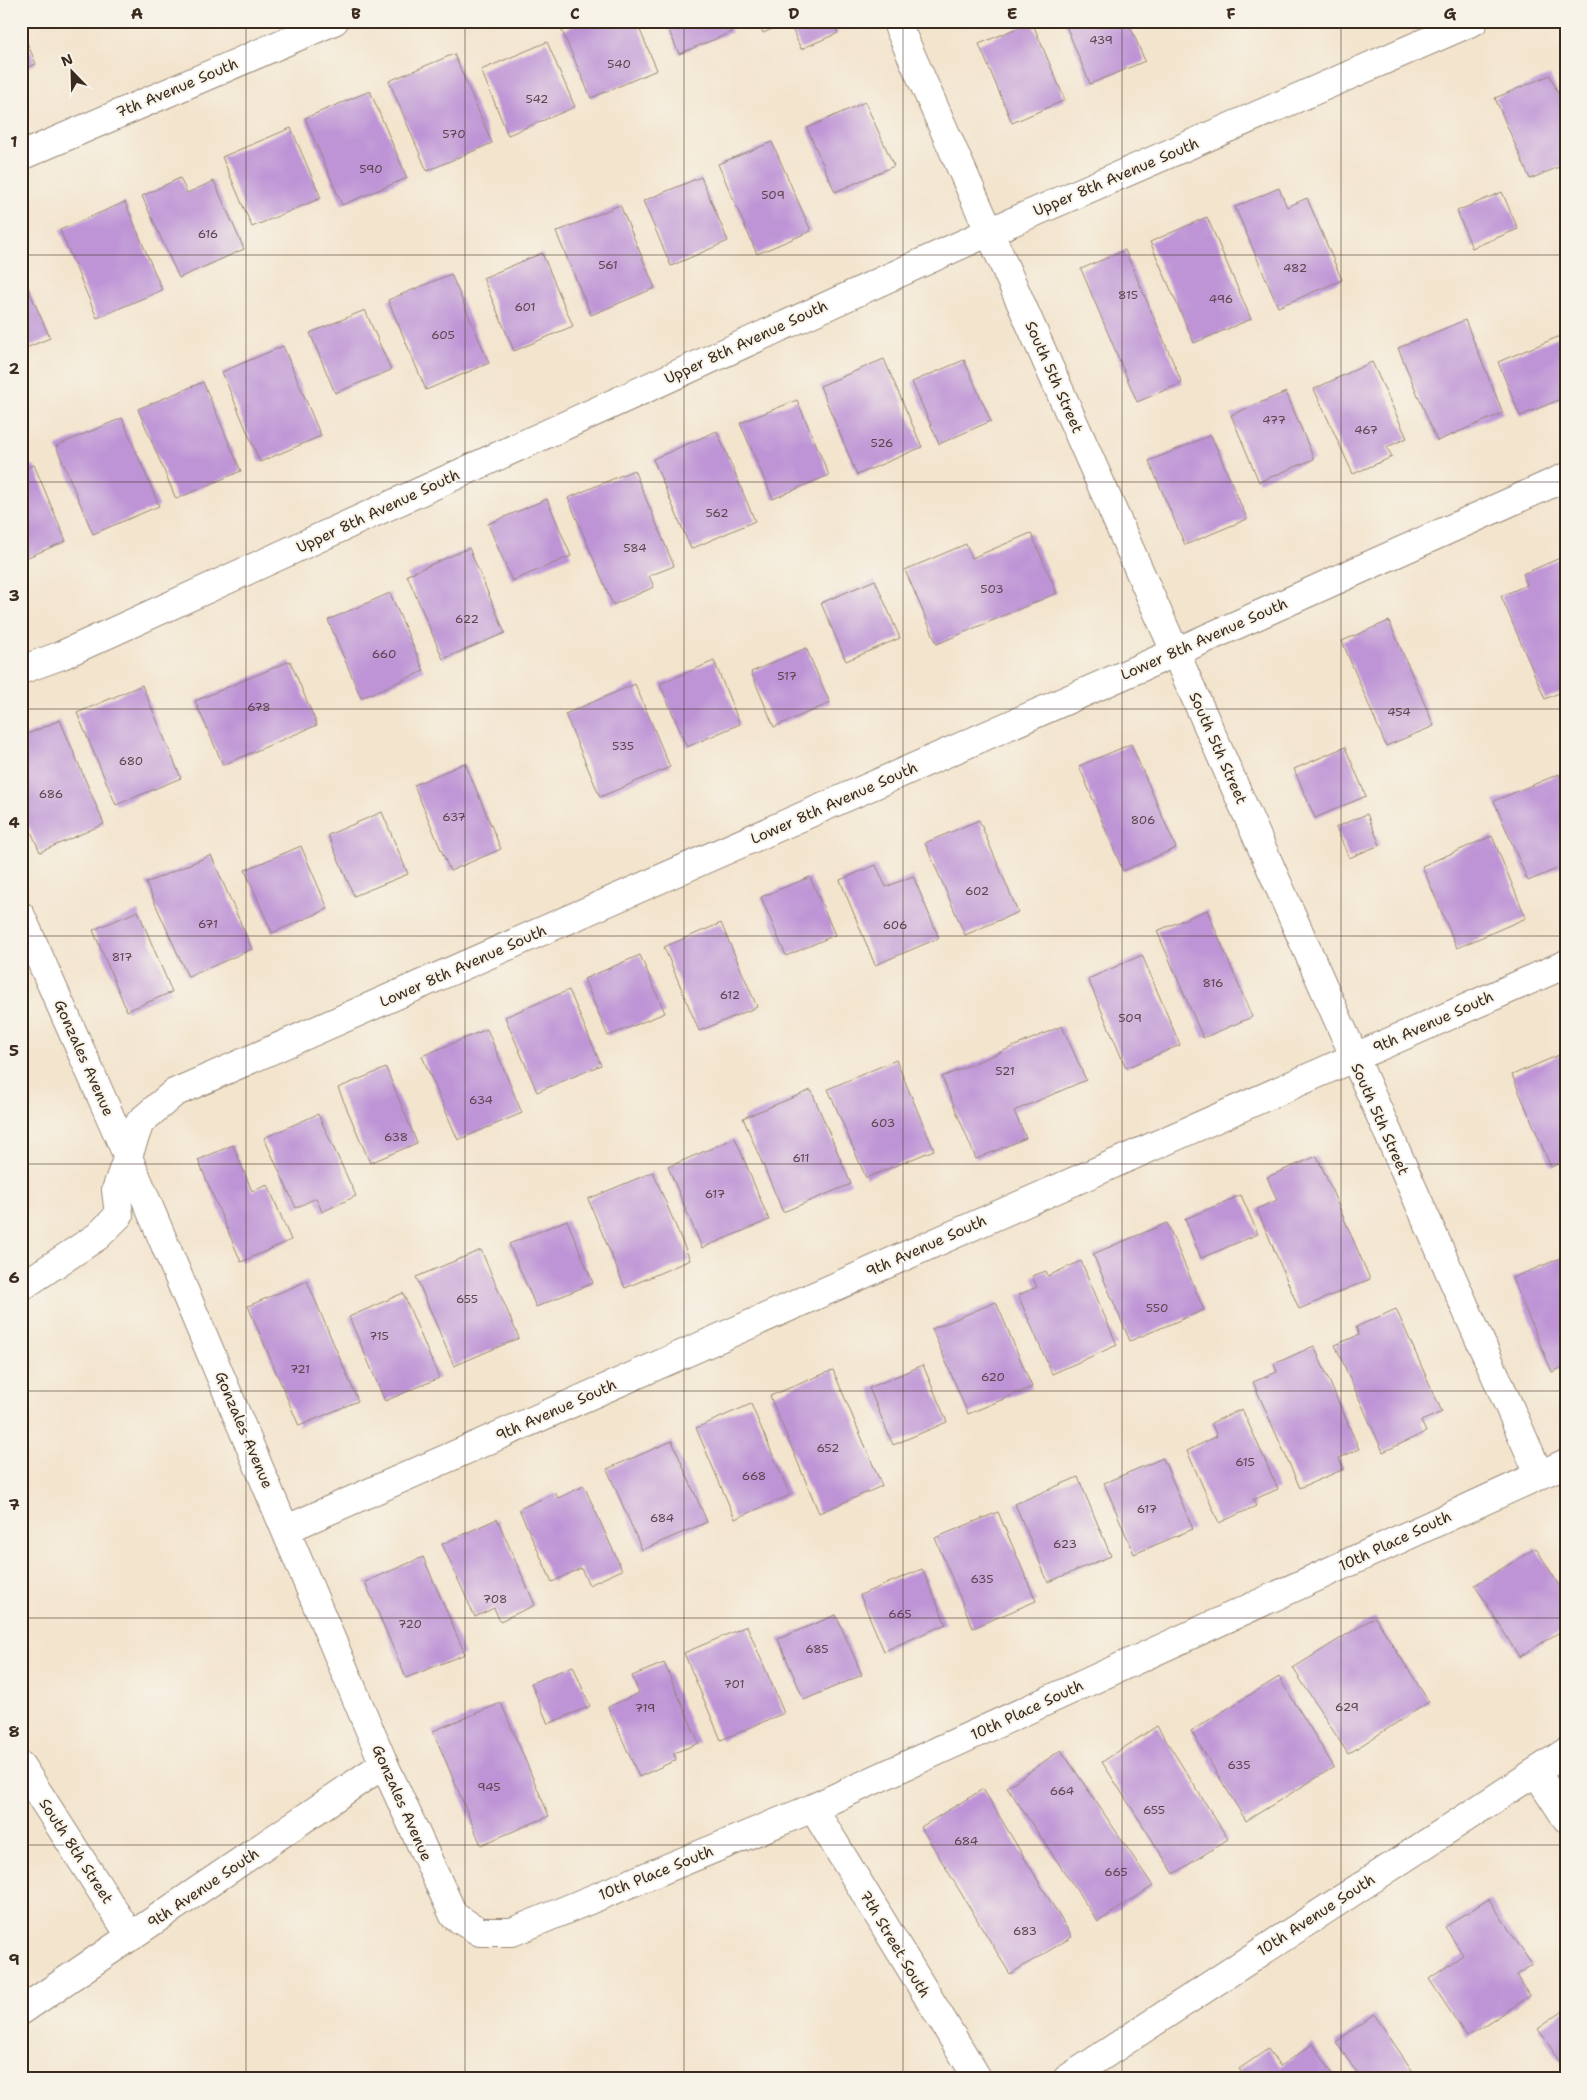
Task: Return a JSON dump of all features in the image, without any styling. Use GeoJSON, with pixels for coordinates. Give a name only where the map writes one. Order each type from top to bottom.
{"type":"FeatureCollection","features":[{"type":"Feature","properties":{"kind":"street","name":"7th Avenue South"},"geometry":{"type":"LineString","coordinates":[[21,156],[334,21]]}},
{"type":"Feature","properties":{"kind":"street","name":"South 5th Street"},"geometry":{"type":"LineString","coordinates":[[896,21],[1538,1474]]}},
{"type":"Feature","properties":{"kind":"street","name":"Upper 8th Avenue South"},"geometry":{"type":"LineString","coordinates":[[21,670],[62,655],[989,232],[1474,21]]}},
{"type":"Feature","properties":{"kind":"street","name":"Lower 8th Avenue South"},"geometry":{"type":"LineString","coordinates":[[21,1287],[98,1236],[119,1216],[116,1190],[140,1122],[174,1093],[1176,652],[1566,477]]}},
{"type":"Feature","properties":{"kind":"street","name":"Gonzales Avenue"},"geometry":{"type":"LineString","coordinates":[[21,916],[128,1157],[384,1764],[454,1916],[480,1932]]}},
{"type":"Feature","properties":{"kind":"street","name":"9th Avenue South"},"geometry":{"type":"LineString","coordinates":[[286,1529],[1566,964]]}},
{"type":"Feature","properties":{"kind":"street","name":"10th Place South"},"geometry":{"type":"LineString","coordinates":[[480,1932],[512,1932],[813,1808],[1538,1474],[1566,1463]]}},
{"type":"Feature","properties":{"kind":"street","name":"10th Avenue South"},"geometry":{"type":"LineString","coordinates":[[1067,2079],[1566,1752]]}},
{"type":"Feature","properties":{"kind":"street","name":"9th Avenue South"},"geometry":{"type":"LineString","coordinates":[[21,2011],[384,1764]]}},
{"type":"Feature","properties":{"kind":"street","name":"South 8th Street"},"geometry":{"type":"LineString","coordinates":[[21,1766],[131,1937]]}},
{"type":"Feature","properties":{"kind":"street"},"geometry":{"type":"LineString","coordinates":[[1536,1772],[1566,1818]]}},
{"type":"Feature","properties":{"kind":"street","name":"7th Street South"},"geometry":{"type":"LineString","coordinates":[[813,1808],[978,2079]]}},
{"type":"Feature","properties":{"kind":"building"},"geometry":{"type":"Polygon","coordinates":[[[584,21],[636,21],[657,70],[591,98],[562,31],[584,21]]]}},
{"type":"Feature","properties":{"kind":"building"},"geometry":{"type":"Polygon","coordinates":[[[665,21],[727,21],[732,32],[679,54],[665,21]]]}},
{"type":"Feature","properties":{"kind":"building"},"geometry":{"type":"Polygon","coordinates":[[[758,21],[833,21],[838,33],[801,49],[789,22],[763,33],[758,21]]]}},
{"type":"Feature","properties":{"kind":"building"},"geometry":{"type":"Polygon","coordinates":[[[1064,21],[1128,21],[1145,61],[1090,84],[1064,21]]]}},
{"type":"Feature","properties":{"kind":"building"},"geometry":{"type":"Polygon","coordinates":[[[1032,22],[1065,100],[1012,123],[979,44],[1032,22]]]}},
{"type":"Feature","properties":{"kind":"building"},"geometry":{"type":"Polygon","coordinates":[[[21,28],[36,64],[21,70],[21,28]]]}},
{"type":"Feature","properties":{"kind":"building"},"geometry":{"type":"Polygon","coordinates":[[[547,42],[575,107],[508,135],[481,70],[547,42]]]}},
{"type":"Feature","properties":{"kind":"building"},"geometry":{"type":"Polygon","coordinates":[[[454,54],[492,143],[427,171],[389,81],[454,54]]]}},
{"type":"Feature","properties":{"kind":"building"},"geometry":{"type":"Polygon","coordinates":[[[1550,75],[1566,112],[1566,164],[1530,179],[1495,98],[1550,75]]]}},
{"type":"Feature","properties":{"kind":"building"},"geometry":{"type":"Polygon","coordinates":[[[370,91],[407,178],[342,205],[305,118],[370,91]]]}},
{"type":"Feature","properties":{"kind":"building"},"geometry":{"type":"Polygon","coordinates":[[[865,102],[894,166],[835,192],[807,128],[865,102]]]}},
{"type":"Feature","properties":{"kind":"building"},"geometry":{"type":"Polygon","coordinates":[[[291,128],[321,198],[252,227],[222,157],[291,128]]]}},
{"type":"Feature","properties":{"kind":"building"},"geometry":{"type":"Polygon","coordinates":[[[772,142],[811,231],[757,254],[718,164],[772,142]]]}},
{"type":"Feature","properties":{"kind":"building"},"geometry":{"type":"Polygon","coordinates":[[[701,177],[728,241],[671,266],[643,201],[701,177]]]}},
{"type":"Feature","properties":{"kind":"building"},"geometry":{"type":"Polygon","coordinates":[[[180,178],[187,193],[214,181],[244,249],[179,278],[142,196],[180,178]]]}},
{"type":"Feature","properties":{"kind":"building"},"geometry":{"type":"Polygon","coordinates":[[[1279,188],[1287,207],[1307,198],[1342,280],[1278,307],[1235,207],[1279,188]]]}},
{"type":"Feature","properties":{"kind":"building"},"geometry":{"type":"Polygon","coordinates":[[[1502,192],[1518,229],[1472,248],[1457,211],[1502,192]]]}},
{"type":"Feature","properties":{"kind":"building"},"geometry":{"type":"Polygon","coordinates":[[[125,202],[162,290],[97,318],[60,230],[125,202]]]}},
{"type":"Feature","properties":{"kind":"building"},"geometry":{"type":"Polygon","coordinates":[[[620,205],[655,288],[591,315],[556,232],[620,205]]]}},
{"type":"Feature","properties":{"kind":"building"},"geometry":{"type":"Polygon","coordinates":[[[1207,217],[1251,319],[1194,343],[1150,242],[1207,217]]]}},
{"type":"Feature","properties":{"kind":"building"},"geometry":{"type":"Polygon","coordinates":[[[1125,250],[1182,383],[1137,402],[1081,269],[1125,250]]]}},
{"type":"Feature","properties":{"kind":"building"},"geometry":{"type":"Polygon","coordinates":[[[542,253],[573,326],[514,351],[483,278],[542,253]]]}},
{"type":"Feature","properties":{"kind":"building"},"geometry":{"type":"Polygon","coordinates":[[[21,272],[50,338],[21,350],[21,272]]]}},
{"type":"Feature","properties":{"kind":"building"},"geometry":{"type":"Polygon","coordinates":[[[451,274],[489,363],[426,390],[388,300],[451,274]]]}},
{"type":"Feature","properties":{"kind":"building"},"geometry":{"type":"Polygon","coordinates":[[[365,310],[391,370],[335,393],[310,333],[365,310]]]}},
{"type":"Feature","properties":{"kind":"building"},"geometry":{"type":"Polygon","coordinates":[[[1465,320],[1503,413],[1437,441],[1398,348],[1465,320]]]}},
{"type":"Feature","properties":{"kind":"building"},"geometry":{"type":"Polygon","coordinates":[[[1565,334],[1566,397],[1520,416],[1498,362],[1565,334]]]}},
{"type":"Feature","properties":{"kind":"building"},"geometry":{"type":"Polygon","coordinates":[[[283,346],[321,436],[260,462],[222,372],[283,346]]]}},
{"type":"Feature","properties":{"kind":"building"},"geometry":{"type":"Polygon","coordinates":[[[884,359],[922,447],[857,475],[820,386],[884,359]]]}},
{"type":"Feature","properties":{"kind":"building"},"geometry":{"type":"Polygon","coordinates":[[[964,360],[991,421],[939,444],[912,382],[964,360]]]}},
{"type":"Feature","properties":{"kind":"building"},"geometry":{"type":"Polygon","coordinates":[[[1372,362],[1407,438],[1387,447],[1392,457],[1353,474],[1314,389],[1372,362]]]}},
{"type":"Feature","properties":{"kind":"building"},"geometry":{"type":"Polygon","coordinates":[[[203,382],[241,471],[176,499],[138,409],[203,382]]]}},
{"type":"Feature","properties":{"kind":"building"},"geometry":{"type":"Polygon","coordinates":[[[1286,392],[1314,459],[1259,482],[1231,415],[1286,392]]]}},
{"type":"Feature","properties":{"kind":"building"},"geometry":{"type":"Polygon","coordinates":[[[797,400],[829,475],[773,499],[740,423],[797,400]]]}},
{"type":"Feature","properties":{"kind":"building"},"geometry":{"type":"Polygon","coordinates":[[[122,418],[159,506],[93,534],[56,446],[122,418]]]}},
{"type":"Feature","properties":{"kind":"building"},"geometry":{"type":"Polygon","coordinates":[[[717,431],[755,521],[691,549],[653,459],[717,431]]]}},
{"type":"Feature","properties":{"kind":"building"},"geometry":{"type":"Polygon","coordinates":[[[1211,435],[1247,519],[1185,545],[1149,461],[1211,435]]]}},
{"type":"Feature","properties":{"kind":"building"},"geometry":{"type":"Polygon","coordinates":[[[34,465],[66,541],[21,560],[21,470],[34,465]]]}},
{"type":"Feature","properties":{"kind":"building"},"geometry":{"type":"Polygon","coordinates":[[[634,470],[674,566],[649,576],[654,587],[613,605],[568,498],[634,470]]]}},
{"type":"Feature","properties":{"kind":"building"},"geometry":{"type":"Polygon","coordinates":[[[547,499],[571,556],[512,581],[488,524],[547,499]]]}},
{"type":"Feature","properties":{"kind":"building"},"geometry":{"type":"Polygon","coordinates":[[[1031,533],[1057,593],[937,644],[905,570],[966,544],[972,558],[1031,533]]]}},
{"type":"Feature","properties":{"kind":"building"},"geometry":{"type":"Polygon","coordinates":[[[469,548],[505,633],[443,659],[407,575],[469,548]]]}},
{"type":"Feature","properties":{"kind":"building"},"geometry":{"type":"Polygon","coordinates":[[[1560,558],[1566,571],[1566,690],[1545,699],[1501,596],[1527,585],[1523,574],[1560,558]]]}},
{"type":"Feature","properties":{"kind":"building"},"geometry":{"type":"Polygon","coordinates":[[[875,580],[900,638],[846,661],[821,603],[875,580]]]}},
{"type":"Feature","properties":{"kind":"building"},"geometry":{"type":"Polygon","coordinates":[[[390,593],[424,671],[361,698],[328,620],[390,593]]]}},
{"type":"Feature","properties":{"kind":"building"},"geometry":{"type":"Polygon","coordinates":[[[1389,621],[1434,726],[1386,746],[1342,641],[1389,621]]]}},
{"type":"Feature","properties":{"kind":"building"},"geometry":{"type":"Polygon","coordinates":[[[806,648],[830,703],[774,727],[751,672],[806,648]]]}},
{"type":"Feature","properties":{"kind":"building"},"geometry":{"type":"Polygon","coordinates":[[[290,661],[317,725],[223,765],[195,701],[290,661]]]}},
{"type":"Feature","properties":{"kind":"building"},"geometry":{"type":"Polygon","coordinates":[[[714,661],[740,724],[687,747],[660,684],[714,661]]]}},
{"type":"Feature","properties":{"kind":"building"},"geometry":{"type":"Polygon","coordinates":[[[635,684],[670,767],[600,797],[565,714],[635,684]]]}},
{"type":"Feature","properties":{"kind":"building"},"geometry":{"type":"Polygon","coordinates":[[[142,685],[181,778],[116,805],[77,713],[142,685]]]}},
{"type":"Feature","properties":{"kind":"building"},"geometry":{"type":"Polygon","coordinates":[[[60,720],[104,824],[40,852],[21,808],[21,737],[60,720]]]}},
{"type":"Feature","properties":{"kind":"building"},"geometry":{"type":"Polygon","coordinates":[[[1131,744],[1176,848],[1123,871],[1079,766],[1131,744]]]}},
{"type":"Feature","properties":{"kind":"building"},"geometry":{"type":"Polygon","coordinates":[[[1345,747],[1366,796],[1315,818],[1294,769],[1345,747]]]}},
{"type":"Feature","properties":{"kind":"building"},"geometry":{"type":"Polygon","coordinates":[[[465,763],[501,849],[450,871],[414,785],[465,763]]]}},
{"type":"Feature","properties":{"kind":"building"},"geometry":{"type":"Polygon","coordinates":[[[1559,774],[1566,789],[1566,865],[1528,881],[1494,801],[1559,774]]]}},
{"type":"Feature","properties":{"kind":"building"},"geometry":{"type":"Polygon","coordinates":[[[382,812],[408,874],[354,896],[328,835],[382,812]]]}},
{"type":"Feature","properties":{"kind":"building"},"geometry":{"type":"Polygon","coordinates":[[[1367,814],[1380,845],[1349,858],[1336,827],[1367,814]]]}},
{"type":"Feature","properties":{"kind":"building"},"geometry":{"type":"Polygon","coordinates":[[[979,820],[1018,912],[965,935],[925,843],[979,820]]]}},
{"type":"Feature","properties":{"kind":"building"},"geometry":{"type":"Polygon","coordinates":[[[1492,836],[1526,918],[1457,948],[1422,866],[1492,836]]]}},
{"type":"Feature","properties":{"kind":"building"},"geometry":{"type":"Polygon","coordinates":[[[301,846],[328,909],[272,933],[245,870],[301,846]]]}},
{"type":"Feature","properties":{"kind":"building"},"geometry":{"type":"Polygon","coordinates":[[[211,855],[252,949],[188,977],[146,883],[211,855]]]}},
{"type":"Feature","properties":{"kind":"building"},"geometry":{"type":"Polygon","coordinates":[[[876,865],[886,887],[913,876],[939,938],[875,965],[840,880],[876,865]]]}},
{"type":"Feature","properties":{"kind":"building"},"geometry":{"type":"Polygon","coordinates":[[[810,877],[835,935],[786,956],[761,897],[810,877]]]}},
{"type":"Feature","properties":{"kind":"building"},"geometry":{"type":"Polygon","coordinates":[[[1207,910],[1252,1017],[1203,1038],[1157,931],[1207,910]]]}},
{"type":"Feature","properties":{"kind":"building"},"geometry":{"type":"Polygon","coordinates":[[[138,911],[172,992],[127,1011],[93,930],[138,911]]]}},
{"type":"Feature","properties":{"kind":"building"},"geometry":{"type":"Polygon","coordinates":[[[721,923],[757,1007],[699,1031],[664,947],[721,923]]]}},
{"type":"Feature","properties":{"kind":"building"},"geometry":{"type":"Polygon","coordinates":[[[640,955],[665,1013],[608,1036],[584,979],[640,955]]]}},
{"type":"Feature","properties":{"kind":"building"},"geometry":{"type":"Polygon","coordinates":[[[1142,955],[1180,1045],[1126,1068],[1088,979],[1142,955]]]}},
{"type":"Feature","properties":{"kind":"building"},"geometry":{"type":"Polygon","coordinates":[[[569,990],[601,1065],[537,1092],[505,1017],[569,990]]]}},
{"type":"Feature","properties":{"kind":"building"},"geometry":{"type":"Polygon","coordinates":[[[1062,1026],[1086,1080],[1014,1111],[1026,1138],[976,1159],[942,1077],[1062,1026]]]}},
{"type":"Feature","properties":{"kind":"building"},"geometry":{"type":"Polygon","coordinates":[[[487,1029],[522,1113],[458,1140],[422,1056],[487,1029]]]}},
{"type":"Feature","properties":{"kind":"building"},"geometry":{"type":"Polygon","coordinates":[[[1566,1052],[1566,1161],[1551,1167],[1512,1075],[1566,1052]]]}},
{"type":"Feature","properties":{"kind":"building"},"geometry":{"type":"Polygon","coordinates":[[[896,1060],[934,1150],[866,1178],[828,1089],[896,1060]]]}},
{"type":"Feature","properties":{"kind":"building"},"geometry":{"type":"Polygon","coordinates":[[[386,1068],[417,1143],[370,1163],[338,1088],[386,1068]]]}},
{"type":"Feature","properties":{"kind":"building"},"geometry":{"type":"Polygon","coordinates":[[[811,1090],[851,1184],[783,1212],[743,1118],[811,1090]]]}},
{"type":"Feature","properties":{"kind":"building"},"geometry":{"type":"Polygon","coordinates":[[[318,1114],[356,1196],[322,1212],[316,1198],[296,1208],[264,1138],[318,1114]]]}},
{"type":"Feature","properties":{"kind":"building"},"geometry":{"type":"Polygon","coordinates":[[[735,1138],[769,1220],[702,1248],[668,1167],[735,1138]]]}},
{"type":"Feature","properties":{"kind":"building"},"geometry":{"type":"Polygon","coordinates":[[[233,1145],[252,1191],[268,1185],[291,1240],[241,1262],[198,1160],[233,1145]]]}},
{"type":"Feature","properties":{"kind":"building"},"geometry":{"type":"Polygon","coordinates":[[[1317,1156],[1370,1279],[1299,1309],[1257,1209],[1277,1200],[1267,1177],[1317,1156]]]}},
{"type":"Feature","properties":{"kind":"building"},"geometry":{"type":"Polygon","coordinates":[[[653,1172],[690,1260],[625,1288],[588,1199],[653,1172]]]}},
{"type":"Feature","properties":{"kind":"building"},"geometry":{"type":"Polygon","coordinates":[[[1241,1195],[1258,1234],[1201,1258],[1185,1219],[1241,1195]]]}},
{"type":"Feature","properties":{"kind":"building"},"geometry":{"type":"Polygon","coordinates":[[[567,1220],[593,1283],[536,1307],[509,1244],[567,1220]]]}},
{"type":"Feature","properties":{"kind":"building"},"geometry":{"type":"Polygon","coordinates":[[[1167,1223],[1204,1310],[1130,1341],[1093,1254],[1167,1223]]]}},
{"type":"Feature","properties":{"kind":"building"},"geometry":{"type":"Polygon","coordinates":[[[481,1250],[519,1338],[454,1366],[416,1277],[481,1250]]]}},
{"type":"Feature","properties":{"kind":"building"},"geometry":{"type":"Polygon","coordinates":[[[1566,1256],[1566,1366],[1552,1372],[1512,1278],[1566,1256]]]}},
{"type":"Feature","properties":{"kind":"building"},"geometry":{"type":"Polygon","coordinates":[[[1081,1261],[1117,1345],[1052,1374],[1018,1295],[1037,1287],[1032,1276],[1046,1271],[1048,1276],[1081,1261]]]}},
{"type":"Feature","properties":{"kind":"building"},"geometry":{"type":"Polygon","coordinates":[[[307,1281],[358,1401],[299,1426],[248,1306],[307,1281]]]}},
{"type":"Feature","properties":{"kind":"building"},"geometry":{"type":"Polygon","coordinates":[[[403,1293],[439,1378],[385,1401],[349,1317],[403,1293]]]}},
{"type":"Feature","properties":{"kind":"building"},"geometry":{"type":"Polygon","coordinates":[[[996,1302],[1032,1387],[968,1414],[932,1329],[996,1302]]]}},
{"type":"Feature","properties":{"kind":"building"},"geometry":{"type":"Polygon","coordinates":[[[1396,1309],[1442,1412],[1421,1421],[1426,1432],[1383,1452],[1335,1345],[1359,1335],[1356,1327],[1396,1309]]]}},
{"type":"Feature","properties":{"kind":"building"},"geometry":{"type":"Polygon","coordinates":[[[1314,1346],[1359,1449],[1339,1458],[1344,1469],[1300,1488],[1253,1382],[1277,1372],[1274,1364],[1314,1346]]]}},
{"type":"Feature","properties":{"kind":"building"},"geometry":{"type":"Polygon","coordinates":[[[923,1365],[947,1422],[893,1445],[869,1388],[923,1365]]]}},
{"type":"Feature","properties":{"kind":"building"},"geometry":{"type":"Polygon","coordinates":[[[833,1370],[882,1486],[819,1513],[770,1396],[833,1370]]]}},
{"type":"Feature","properties":{"kind":"building"},"geometry":{"type":"Polygon","coordinates":[[[751,1404],[790,1495],[735,1519],[696,1428],[751,1404]]]}},
{"type":"Feature","properties":{"kind":"building"},"geometry":{"type":"Polygon","coordinates":[[[1242,1409],[1278,1489],[1253,1500],[1256,1506],[1219,1523],[1187,1451],[1217,1436],[1211,1423],[1242,1409]]]}},
{"type":"Feature","properties":{"kind":"building"},"geometry":{"type":"Polygon","coordinates":[[[672,1441],[707,1522],[642,1550],[607,1469],[672,1441]]]}},
{"type":"Feature","properties":{"kind":"building"},"geometry":{"type":"Polygon","coordinates":[[[1163,1458],[1193,1529],[1134,1554],[1104,1483],[1163,1458]]]}},
{"type":"Feature","properties":{"kind":"building"},"geometry":{"type":"Polygon","coordinates":[[[1078,1477],[1111,1556],[1048,1582],[1015,1504],[1078,1477]]]}},
{"type":"Feature","properties":{"kind":"building"},"geometry":{"type":"Polygon","coordinates":[[[584,1486],[622,1570],[589,1585],[581,1568],[552,1582],[519,1509],[555,1493],[558,1498],[584,1486]]]}},
{"type":"Feature","properties":{"kind":"building"},"geometry":{"type":"Polygon","coordinates":[[[998,1512],[1036,1601],[973,1628],[935,1538],[998,1512]]]}},
{"type":"Feature","properties":{"kind":"building"},"geometry":{"type":"Polygon","coordinates":[[[497,1519],[535,1605],[500,1621],[494,1608],[475,1617],[442,1544],[497,1519]]]}},
{"type":"Feature","properties":{"kind":"building"},"geometry":{"type":"Polygon","coordinates":[[[1536,1548],[1566,1597],[1566,1628],[1519,1657],[1475,1585],[1536,1548]]]}},
{"type":"Feature","properties":{"kind":"building"},"geometry":{"type":"Polygon","coordinates":[[[423,1557],[465,1654],[406,1678],[365,1582],[423,1557]]]}},
{"type":"Feature","properties":{"kind":"building"},"geometry":{"type":"Polygon","coordinates":[[[922,1569],[946,1624],[884,1651],[860,1595],[922,1569]]]}},
{"type":"Feature","properties":{"kind":"building"},"geometry":{"type":"Polygon","coordinates":[[[836,1615],[862,1675],[804,1700],[778,1639],[836,1615]]]}},
{"type":"Feature","properties":{"kind":"building"},"geometry":{"type":"Polygon","coordinates":[[[1375,1617],[1429,1702],[1348,1754],[1293,1668],[1375,1617]]]}},
{"type":"Feature","properties":{"kind":"building"},"geometry":{"type":"Polygon","coordinates":[[[747,1626],[784,1713],[721,1740],[684,1653],[747,1626]]]}},
{"type":"Feature","properties":{"kind":"building"},"geometry":{"type":"Polygon","coordinates":[[[664,1663],[699,1743],[674,1753],[676,1760],[639,1777],[608,1707],[639,1693],[632,1676],[664,1663]]]}},
{"type":"Feature","properties":{"kind":"building"},"geometry":{"type":"Polygon","coordinates":[[[573,1666],[590,1706],[548,1724],[531,1683],[573,1666]]]}},
{"type":"Feature","properties":{"kind":"building"},"geometry":{"type":"Polygon","coordinates":[[[1279,1677],[1334,1767],[1246,1821],[1191,1731],[1279,1677]]]}},
{"type":"Feature","properties":{"kind":"building"},"geometry":{"type":"Polygon","coordinates":[[[501,1703],[549,1816],[481,1845],[433,1731],[501,1703]]]}},
{"type":"Feature","properties":{"kind":"building"},"geometry":{"type":"Polygon","coordinates":[[[1157,1726],[1228,1839],[1174,1874],[1102,1762],[1157,1726]]]}},
{"type":"Feature","properties":{"kind":"building"},"geometry":{"type":"Polygon","coordinates":[[[1061,1750],[1153,1886],[1098,1922],[1007,1787],[1061,1750]]]}},
{"type":"Feature","properties":{"kind":"building"},"geometry":{"type":"Polygon","coordinates":[[[983,1789],[1072,1937],[1010,1974],[921,1827],[983,1789]]]}},
{"type":"Feature","properties":{"kind":"building"},"geometry":{"type":"Polygon","coordinates":[[[1489,1899],[1532,1965],[1517,1975],[1530,1996],[1467,2037],[1429,1979],[1463,1955],[1445,1927],[1489,1899]]]}},
{"type":"Feature","properties":{"kind":"building"},"geometry":{"type":"Polygon","coordinates":[[[1566,2009],[1566,2070],[1538,2029],[1566,2009]]]}},
{"type":"Feature","properties":{"kind":"building"},"geometry":{"type":"Polygon","coordinates":[[[1374,2014],[1418,2079],[1361,2079],[1336,2042],[1374,2014]]]}},
{"type":"Feature","properties":{"kind":"building"},"geometry":{"type":"Polygon","coordinates":[[[1313,2044],[1336,2079],[1246,2079],[1239,2069],[1268,2049],[1280,2066],[1313,2044]]]}}]}
